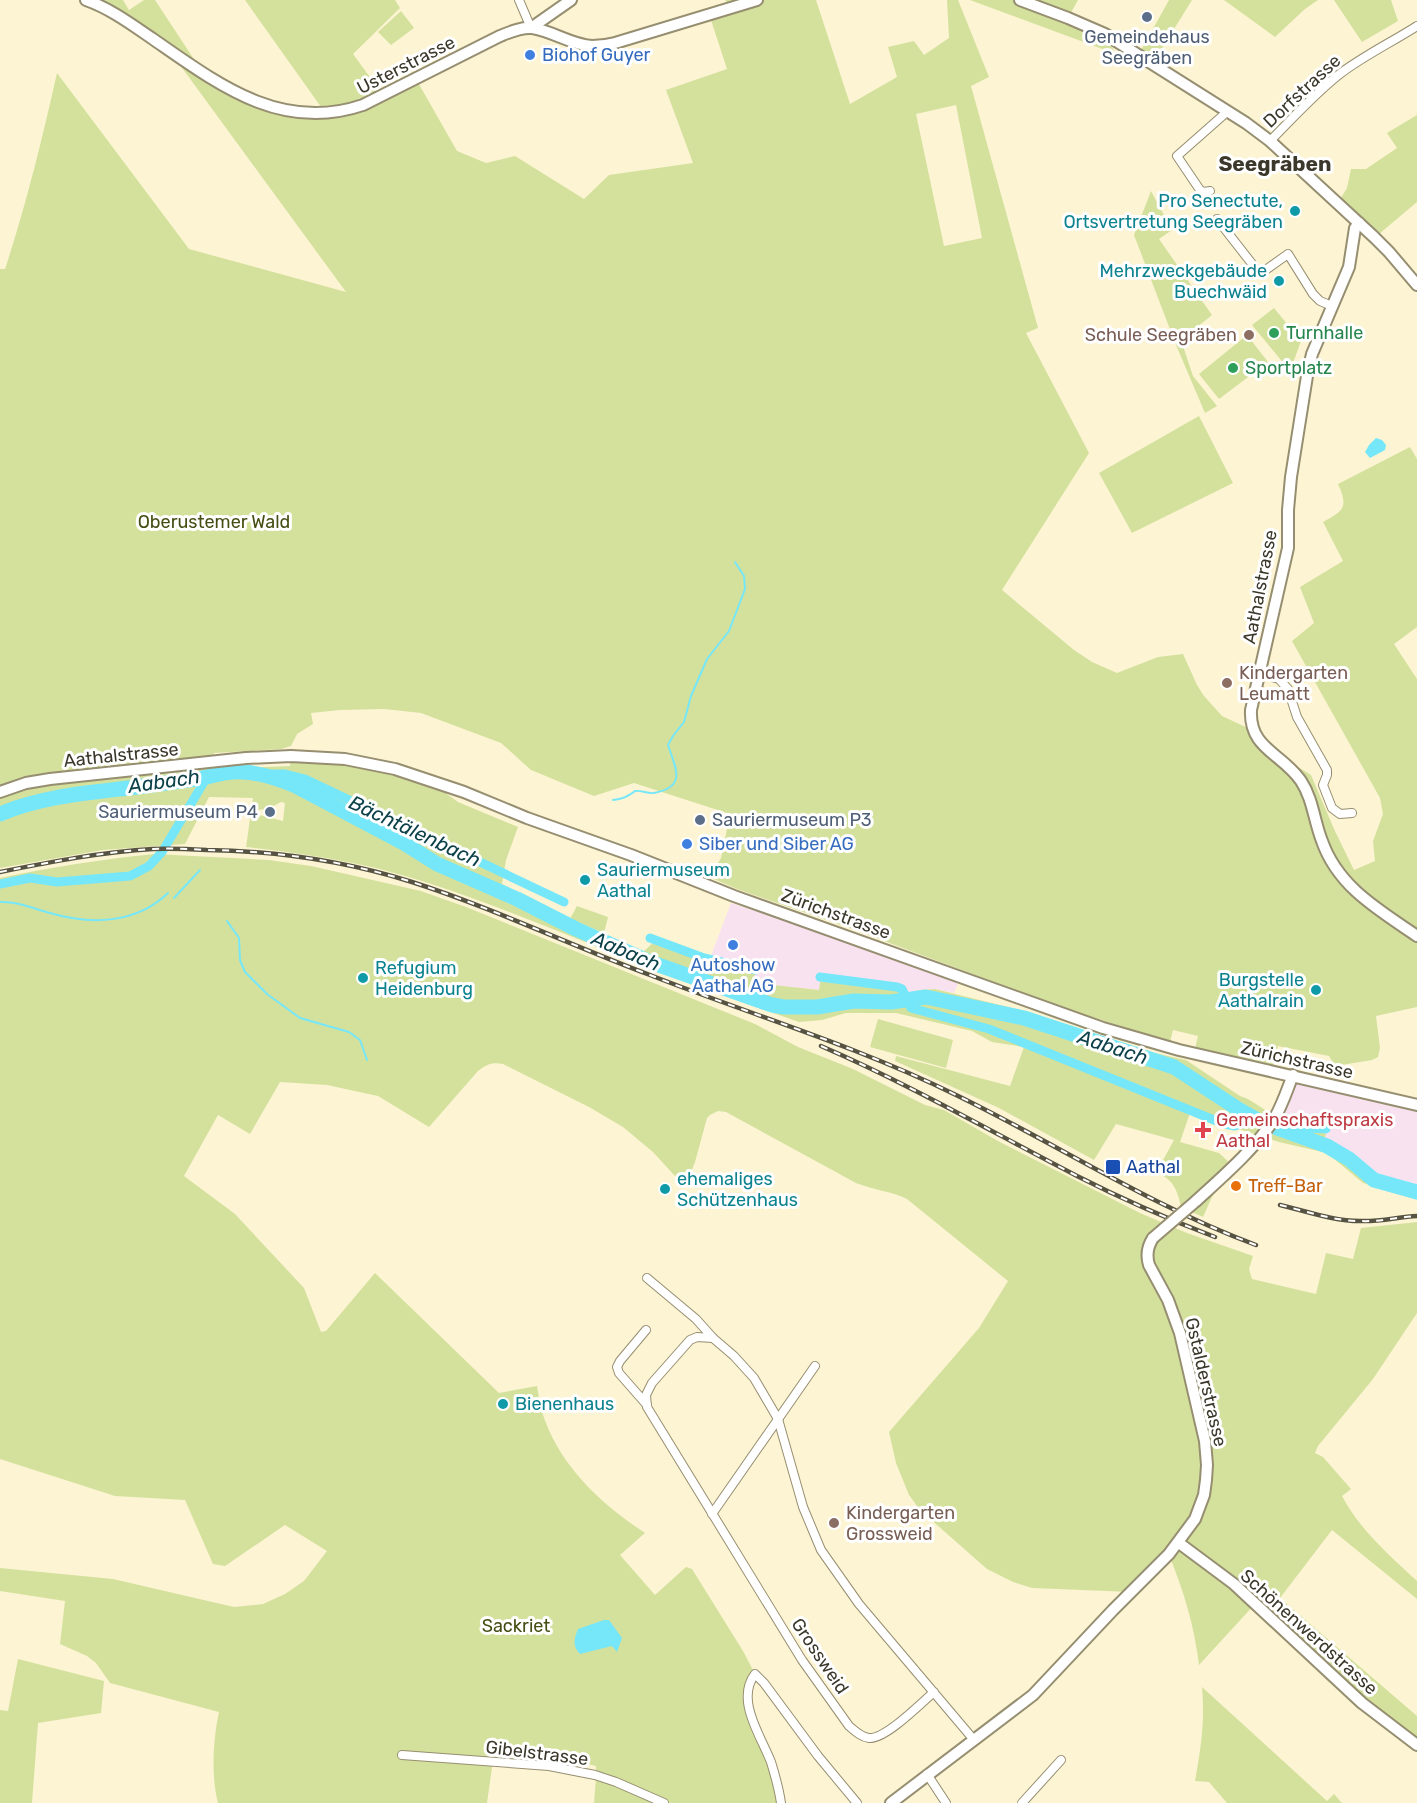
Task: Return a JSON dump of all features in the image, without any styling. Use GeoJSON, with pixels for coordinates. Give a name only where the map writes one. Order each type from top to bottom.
{"type":"FeatureCollection","features":[{"type":"Feature","properties":{"kind":"street","name":"Usterstrasse"},"geometry":{"type":"LineString","coordinates":[[86,0],[109,10],[203,73],[238,93],[271,107],[307,114],[337,112],[363,105],[500,36],[522,28],[531,28]]}},
{"type":"Feature","properties":{"kind":"street"},"geometry":{"type":"LineString","coordinates":[[519,0],[531,28],[591,46],[615,43],[757,0]]}},
{"type":"Feature","properties":{"kind":"street"},"geometry":{"type":"LineString","coordinates":[[531,28],[571,0]]}},
{"type":"Feature","properties":{"kind":"street"},"geometry":{"type":"LineString","coordinates":[[1020,0],[1105,34],[1228,111],[1270,141],[1389,252],[1417,285]]}},
{"type":"Feature","properties":{"kind":"street","name":"Dorfstrasse"},"geometry":{"type":"LineString","coordinates":[[1270,141],[1321,89],[1336,77],[1417,26]]}},
{"type":"Feature","properties":{"kind":"street"},"geometry":{"type":"LineString","coordinates":[[1209,190],[1204,192],[1200,190],[1177,156],[1228,111]]}},
{"type":"Feature","properties":{"kind":"street"},"geometry":{"type":"LineString","coordinates":[[1217,219],[1260,274],[1288,254],[1313,294],[1320,301],[1332,306]]}},
{"type":"Feature","properties":{"kind":"street","name":"Aathalstrasse"},"geometry":{"type":"LineString","coordinates":[[1359,223],[1355,228],[1349,267],[1312,354],[1307,376],[1291,477],[1288,548],[1250,720],[1256,739],[1300,779],[1308,795],[1325,850],[1347,883],[1366,902],[1417,936]]}},
{"type":"Feature","properties":{"kind":"street"},"geometry":{"type":"LineString","coordinates":[[1260,673],[1279,679],[1288,689],[1297,717],[1327,770],[1323,785],[1332,808],[1340,814],[1352,813]]}},
{"type":"Feature","properties":{"kind":"street","name":"Zürichstrasse"},"geometry":{"type":"LineString","coordinates":[[246,758],[320,756],[353,760],[405,772],[464,792],[734,896],[1053,1011],[1174,1049],[1417,1105]]}},
{"type":"Feature","properties":{"kind":"street","name":"Aathalstrasse"},"geometry":{"type":"LineString","coordinates":[[0,792],[26,783],[50,779],[246,758]]}},
{"type":"Feature","properties":{"kind":"street","name":"Gstalderstrasse"},"geometry":{"type":"LineString","coordinates":[[891,1803],[1039,1690],[1179,1543],[1194,1520],[1204,1495],[1208,1465],[1205,1441],[1180,1333],[1168,1300],[1149,1265],[1147,1251],[1153,1238],[1196,1202],[1269,1126],[1279,1111],[1293,1075]]}},
{"type":"Feature","properties":{"kind":"street"},"geometry":{"type":"LineString","coordinates":[[647,1278],[696,1319],[745,1367],[762,1390],[778,1419],[803,1508],[821,1550],[859,1604],[974,1740]]}},
{"type":"Feature","properties":{"kind":"street","name":"Grossweid"},"geometry":{"type":"LineString","coordinates":[[646,1330],[620,1361],[617,1367],[620,1373],[647,1407],[802,1660],[849,1726],[868,1738],[878,1737],[934,1692]]}},
{"type":"Feature","properties":{"kind":"street"},"geometry":{"type":"LineString","coordinates":[[647,1407],[648,1390],[684,1345],[697,1338],[713,1338]]}},
{"type":"Feature","properties":{"kind":"street"},"geometry":{"type":"LineString","coordinates":[[712,1514],[815,1366]]}},
{"type":"Feature","properties":{"kind":"street","name":"Schönenwerdstrasse"},"geometry":{"type":"LineString","coordinates":[[1179,1543],[1234,1584],[1362,1703],[1417,1745]]}},
{"type":"Feature","properties":{"kind":"street"},"geometry":{"type":"LineString","coordinates":[[781,1803],[771,1763],[752,1719],[749,1706],[749,1686],[755,1674],[857,1803]]}},
{"type":"Feature","properties":{"kind":"street","name":"Gibelstrasse"},"geometry":{"type":"LineString","coordinates":[[402,1755],[560,1768],[616,1782],[664,1803]]}},
{"type":"Feature","properties":{"kind":"street"},"geometry":{"type":"LineString","coordinates":[[1022,1803],[1061,1760]]}},
{"type":"Feature","properties":{"kind":"street"},"geometry":{"type":"LineString","coordinates":[[927,1774],[946,1803]]}},
{"type":"Feature","properties":{"kind":"shaded area"},"geometry":{"type":"Polygon","coordinates":[[[731,903],[838,937],[959,982],[954,993],[935,989],[906,994],[821,976],[819,990],[753,983],[710,958],[731,903]]]}},
{"type":"Feature","properties":{"kind":"shaded area"},"geometry":{"type":"Polygon","coordinates":[[[1293,1075],[1417,1105],[1417,1186],[1377,1175],[1340,1146],[1325,1139],[1326,1121],[1284,1122],[1276,1117],[1293,1075]]]}},
{"type":"Feature","properties":{"kind":"green space","name":"Oberustemer Wald"},"geometry":{"type":"Polygon","coordinates":[[[86,0],[123,0],[129,10],[144,0],[155,0],[203,73],[255,101],[326,114],[245,0],[395,0],[400,8],[353,54],[383,95],[416,79],[457,151],[486,163],[515,156],[584,199],[609,175],[693,163],[666,90],[727,69],[709,14],[731,7],[725,0],[816,0],[850,104],[897,77],[888,47],[914,41],[924,55],[949,38],[947,0],[958,0],[989,77],[971,86],[1038,328],[1026,333],[1089,453],[1002,590],[1074,650],[1092,662],[1117,673],[1158,657],[1183,654],[1197,685],[1222,716],[1252,730],[1287,766],[1293,764],[1311,775],[1354,870],[1375,861],[1373,841],[1383,814],[1380,798],[1292,641],[1314,623],[1300,587],[1343,561],[1323,522],[1342,508],[1343,499],[1338,484],[1410,447],[1417,459],[1417,627],[1394,644],[1417,679],[1417,1007],[1376,1016],[1380,1048],[1378,1057],[1335,1066],[1329,1056],[1278,1046],[1272,1071],[1194,1053],[1198,1036],[1173,1030],[1170,1042],[1058,1006],[709,877],[721,858],[730,814],[634,783],[594,796],[531,770],[501,743],[421,713],[384,709],[311,713],[313,724],[297,734],[291,746],[281,749],[214,753],[208,776],[219,769],[290,766],[291,756],[320,756],[426,779],[458,802],[518,827],[506,860],[502,884],[563,917],[642,953],[657,939],[710,958],[755,968],[754,983],[819,990],[821,976],[896,985],[906,994],[935,989],[1024,1011],[1150,1052],[1186,1060],[1284,1122],[1327,1121],[1325,1139],[1340,1146],[1377,1175],[1417,1186],[1417,1197],[1363,1183],[1327,1153],[1279,1142],[1224,1124],[1191,1110],[1180,1142],[1219,1153],[1233,1166],[1220,1179],[1203,1217],[1181,1207],[1170,1181],[1156,1173],[1174,1140],[1116,1124],[1094,1160],[999,1108],[895,1061],[896,1056],[1010,1086],[1024,1047],[992,1042],[972,1031],[896,1013],[846,1013],[822,1020],[799,1022],[690,983],[447,889],[344,861],[246,847],[253,798],[209,797],[185,844],[103,850],[0,868],[0,269],[5,269],[20,221],[57,73],[189,249],[346,292],[169,50],[86,0]],[[956,105],[916,114],[944,246],[982,238],[956,105]],[[281,802],[268,809],[257,810],[256,814],[283,821],[285,803],[281,802]]]}},
{"type":"Feature","properties":{"kind":"green space"},"geometry":{"type":"Polygon","coordinates":[[[970,0],[1078,0],[1068,18],[1105,34],[1116,54],[970,0]]]}},
{"type":"Feature","properties":{"kind":"green space"},"geometry":{"type":"Polygon","coordinates":[[[1169,0],[1192,0],[1153,63],[1139,54],[1169,0]]]}},
{"type":"Feature","properties":{"kind":"green space"},"geometry":{"type":"Polygon","coordinates":[[[1224,0],[1318,0],[1275,37],[1224,0]]]}},
{"type":"Feature","properties":{"kind":"green space"},"geometry":{"type":"Polygon","coordinates":[[[1334,0],[1391,0],[1398,21],[1362,42],[1334,0]]]}},
{"type":"Feature","properties":{"kind":"green space"},"geometry":{"type":"Polygon","coordinates":[[[401,11],[414,28],[391,45],[378,32],[401,11]]]}},
{"type":"Feature","properties":{"kind":"green space"},"geometry":{"type":"Polygon","coordinates":[[[1417,115],[1417,202],[1379,234],[1341,198],[1347,188],[1351,169],[1366,169],[1397,148],[1387,133],[1417,115]]]}},
{"type":"Feature","properties":{"kind":"green space"},"geometry":{"type":"Polygon","coordinates":[[[1151,191],[1172,230],[1159,239],[1212,315],[1181,340],[1193,376],[1217,406],[1205,413],[1134,235],[1151,191]]]}},
{"type":"Feature","properties":{"kind":"green space","name":"Turnhalle"},"geometry":{"type":"Polygon","coordinates":[[[1274,308],[1301,341],[1293,363],[1289,362],[1285,365],[1252,325],[1274,308]]]}},
{"type":"Feature","properties":{"kind":"green space","name":"Sportplatz"},"geometry":{"type":"Polygon","coordinates":[[[1247,335],[1268,362],[1219,399],[1199,374],[1247,335]]]}},
{"type":"Feature","properties":{"kind":"green space"},"geometry":{"type":"Polygon","coordinates":[[[1199,416],[1233,483],[1132,533],[1099,473],[1199,416]]]}},
{"type":"Feature","properties":{"kind":"green space","name":"Sackriet"},"geometry":{"type":"Polygon","coordinates":[[[155,854],[269,860],[311,866],[421,891],[466,907],[755,1024],[798,1047],[853,1069],[925,1105],[944,1110],[998,1141],[1140,1213],[1187,1233],[1253,1256],[1249,1269],[1252,1279],[1316,1294],[1326,1253],[1353,1259],[1361,1228],[1417,1222],[1417,1313],[1373,1379],[1318,1446],[1315,1453],[1323,1457],[1351,1489],[1342,1496],[1357,1520],[1376,1542],[1417,1581],[1417,1599],[1332,1530],[1280,1598],[1417,1716],[1417,1745],[1255,1604],[1199,1665],[1188,1609],[1169,1555],[1131,1592],[1032,1588],[1013,1582],[987,1569],[920,1510],[909,1495],[896,1463],[889,1432],[979,1328],[1008,1281],[907,1199],[856,1183],[726,1112],[718,1111],[707,1118],[695,1162],[685,1187],[653,1152],[623,1127],[589,1107],[503,1064],[496,1063],[487,1065],[478,1071],[429,1127],[378,1096],[327,1085],[280,1082],[250,1134],[218,1115],[184,1176],[235,1214],[304,1288],[321,1332],[326,1331],[375,1273],[499,1393],[537,1386],[544,1418],[563,1456],[574,1471],[600,1499],[645,1533],[620,1555],[655,1595],[686,1567],[692,1569],[743,1651],[755,1674],[748,1699],[771,1763],[780,1803],[670,1803],[617,1779],[596,1773],[596,1766],[568,1760],[494,1753],[487,1803],[218,1803],[214,1782],[214,1758],[219,1712],[110,1683],[96,1663],[87,1656],[60,1644],[65,1601],[0,1591],[0,1568],[113,1579],[234,1607],[263,1604],[285,1594],[304,1581],[327,1551],[285,1525],[225,1566],[213,1564],[185,1500],[115,1496],[0,1459],[0,878],[116,858],[155,854]]]}},
{"type":"Feature","properties":{"kind":"green space"},"geometry":{"type":"Polygon","coordinates":[[[577,906],[608,917],[604,933],[570,919],[577,906]]]}},
{"type":"Feature","properties":{"kind":"green space"},"geometry":{"type":"Polygon","coordinates":[[[878,1019],[953,1040],[946,1068],[870,1047],[878,1019]]]}},
{"type":"Feature","properties":{"kind":"green space"},"geometry":{"type":"Polygon","coordinates":[[[18,1659],[104,1681],[101,1713],[38,1723],[32,1803],[0,1803],[0,1710],[8,1711],[18,1659]]]}},
{"type":"Feature","properties":{"kind":"green space"},"geometry":{"type":"Polygon","coordinates":[[[1202,1687],[1327,1801],[1334,1794],[1342,1803],[1227,1803],[1209,1782],[1195,1781],[1202,1734],[1202,1687]]]}},
{"type":"Feature","properties":{"kind":"green space"},"geometry":{"type":"Polygon","coordinates":[[[596,1778],[616,1785],[659,1803],[594,1803],[596,1778]]]}},
{"type":"Feature","properties":{"kind":"water"},"geometry":{"type":"Polygon","coordinates":[[[1376,438],[1382,440],[1386,445],[1385,450],[1370,458],[1365,452],[1376,438]]]}},
{"type":"Feature","properties":{"kind":"water"},"geometry":{"type":"Polygon","coordinates":[[[609,1620],[622,1638],[617,1652],[612,1646],[580,1654],[575,1642],[578,1629],[609,1620]]]}},
{"type":"Feature","properties":{"kind":"waterway"},"geometry":{"type":"LineString","coordinates":[[613,800],[624,798],[635,791],[652,793],[665,790],[675,781],[676,768],[668,745],[684,722],[691,696],[707,659],[729,631],[745,589],[744,576],[735,562]]}},
{"type":"Feature","properties":{"kind":"waterway","name":"Aabach"},"geometry":{"type":"LineString","coordinates":[[0,814],[61,797],[192,780],[229,772],[264,775],[296,786],[402,842],[437,864],[517,899],[576,929],[650,962],[772,1005],[817,1007],[854,1001],[891,1002],[926,997],[1024,1018],[1174,1067],[1261,1122]]}},
{"type":"Feature","properties":{"kind":"waterway","name":"Bächtälenbach"},"geometry":{"type":"LineString","coordinates":[[261,774],[285,774],[305,779],[564,902]]}},
{"type":"Feature","properties":{"kind":"waterway"},"geometry":{"type":"LineString","coordinates":[[0,884],[30,878],[57,882],[130,876],[149,866],[162,852],[207,777]]}},
{"type":"Feature","properties":{"kind":"waterway"},"geometry":{"type":"LineString","coordinates":[[174,898],[200,870]]}},
{"type":"Feature","properties":{"kind":"waterway"},"geometry":{"type":"LineString","coordinates":[[0,902],[19,904],[66,917],[97,920],[112,919],[142,911],[168,893]]}},
{"type":"Feature","properties":{"kind":"waterway"},"geometry":{"type":"LineString","coordinates":[[227,921],[239,938],[240,960],[245,972],[267,994],[300,1018],[349,1032],[360,1040],[367,1060]]}},
{"type":"Feature","properties":{"kind":"waterway"},"geometry":{"type":"LineString","coordinates":[[650,938],[704,958],[756,970]]}},
{"type":"Feature","properties":{"kind":"waterway"},"geometry":{"type":"LineString","coordinates":[[820,977],[897,987],[902,989],[911,1008],[989,1029],[1224,1124],[1235,1126],[1256,1119]]}},
{"type":"Feature","properties":{"kind":"waterway","name":"Aabach"},"geometry":{"type":"LineString","coordinates":[[1277,1128],[1327,1146],[1349,1159],[1374,1180],[1417,1192]]}},
{"type":"Feature","properties":{"kind":"waterway"},"geometry":{"type":"LineString","coordinates":[[1283,1131],[1326,1129]]}},
{"type":"Feature","properties":{"kind":"railway"},"geometry":{"type":"LineString","coordinates":[[0,872],[114,852],[180,849],[259,852],[311,858],[362,868],[412,882],[472,903],[688,990],[843,1046],[919,1077],[1179,1212],[1256,1245]]}},
{"type":"Feature","properties":{"kind":"railway"},"geometry":{"type":"LineString","coordinates":[[821,1046],[918,1092],[1094,1184],[1215,1237]]}},
{"type":"Feature","properties":{"kind":"railway"},"geometry":{"type":"LineString","coordinates":[[1280,1205],[1350,1221],[1417,1216]]}},
{"type":"Feature","properties":{"kind":"place","name":"Gemeindehaus Seegräben"},"geometry":{"type":"Point","coordinates":[1147,17]}},
{"type":"Feature","properties":{"kind":"place","name":"Biohof Guyer"},"geometry":{"type":"Point","coordinates":[530,55]}},
{"type":"Feature","properties":{"kind":"place","name":"Pro Senectute, Ortsvertretung Seegräben"},"geometry":{"type":"Point","coordinates":[1295,211]}},
{"type":"Feature","properties":{"kind":"place","name":"Mehrzweckgebäude Buechwäid"},"geometry":{"type":"Point","coordinates":[1279,281]}},
{"type":"Feature","properties":{"kind":"place","name":"Turnhalle"},"geometry":{"type":"Point","coordinates":[1274,333]}},
{"type":"Feature","properties":{"kind":"place","name":"Schule Seegräben"},"geometry":{"type":"Point","coordinates":[1249,335]}},
{"type":"Feature","properties":{"kind":"place","name":"Sportplatz"},"geometry":{"type":"Point","coordinates":[1233,368]}},
{"type":"Feature","properties":{"kind":"place","name":"Kindergarten Leumatt"},"geometry":{"type":"Point","coordinates":[1227,683]}},
{"type":"Feature","properties":{"kind":"place","name":"Sauriermuseum P4"},"geometry":{"type":"Point","coordinates":[270,812]}},
{"type":"Feature","properties":{"kind":"place","name":"Sauriermuseum P3"},"geometry":{"type":"Point","coordinates":[700,820]}},
{"type":"Feature","properties":{"kind":"place","name":"Siber und Siber AG"},"geometry":{"type":"Point","coordinates":[687,844]}},
{"type":"Feature","properties":{"kind":"place","name":"Sauriermuseum Aathal"},"geometry":{"type":"Point","coordinates":[585,880]}},
{"type":"Feature","properties":{"kind":"place","name":"Autoshow Aathal AG"},"geometry":{"type":"Point","coordinates":[733,945]}},
{"type":"Feature","properties":{"kind":"place","name":"Refugium Heidenburg"},"geometry":{"type":"Point","coordinates":[363,978]}},
{"type":"Feature","properties":{"kind":"place","name":"Burgstelle Aathalrain"},"geometry":{"type":"Point","coordinates":[1316,990]}},
{"type":"Feature","properties":{"kind":"place","name":"Gemeinschaftspraxis Aathal"},"geometry":{"type":"Point","coordinates":[1203,1130]}},
{"type":"Feature","properties":{"kind":"place","name":"Aathal"},"geometry":{"type":"Point","coordinates":[1113,1167]}},
{"type":"Feature","properties":{"kind":"place","name":"Treff-Bar"},"geometry":{"type":"Point","coordinates":[1236,1186]}},
{"type":"Feature","properties":{"kind":"place","name":"ehemaliges Schützenhaus"},"geometry":{"type":"Point","coordinates":[665,1189]}},
{"type":"Feature","properties":{"kind":"place","name":"Bienenhaus"},"geometry":{"type":"Point","coordinates":[503,1404]}},
{"type":"Feature","properties":{"kind":"place","name":"Kindergarten Grossweid"},"geometry":{"type":"Point","coordinates":[834,1523]}},
{"type":"Feature","properties":{"kind":"district","name":"Seegräben"},"geometry":{"type":"Point","coordinates":[1275,164]}}]}
